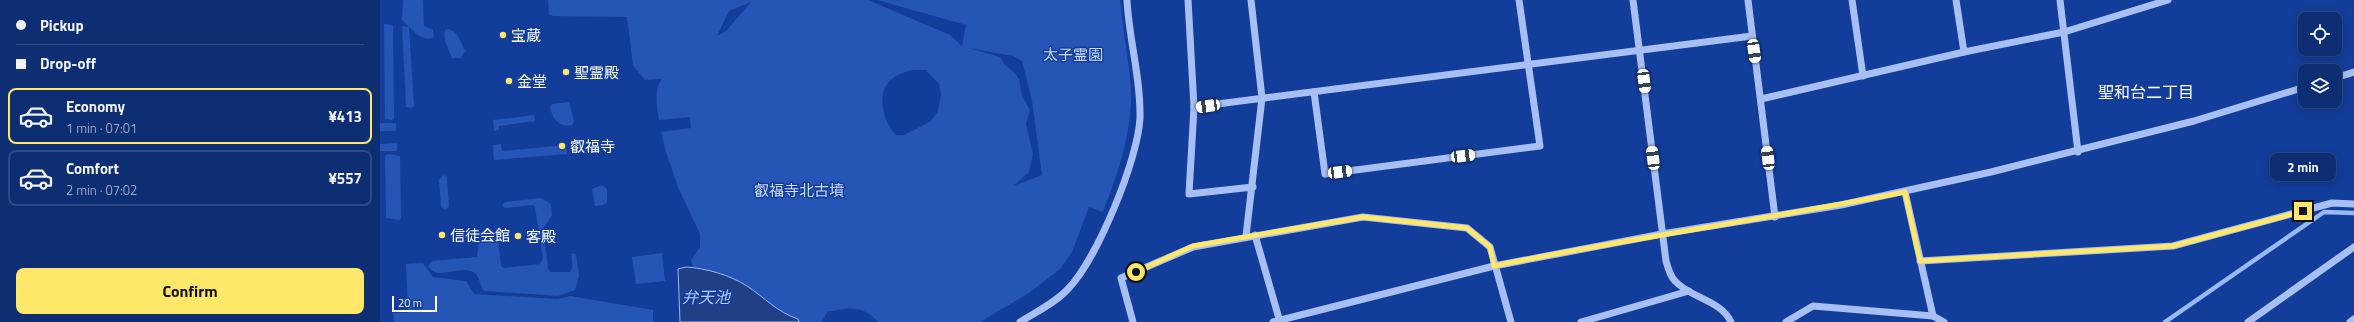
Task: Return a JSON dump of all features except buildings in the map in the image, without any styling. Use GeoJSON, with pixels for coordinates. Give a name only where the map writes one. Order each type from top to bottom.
{"type":"FeatureCollection","features":[{"type":"Feature","properties":{"kind":"street"},"geometry":{"type":"LineString","coordinates":[[1020,322],[1057,299],[1080,275],[1104,230],[1134,152],[1140,118],[1138,76],[1127,0]]}},
{"type":"Feature","properties":{"kind":"street"},"geometry":{"type":"LineString","coordinates":[[1188,0],[1194,107],[1189,194],[1253,187]]}},
{"type":"Feature","properties":{"kind":"street"},"geometry":{"type":"LineString","coordinates":[[1246,236],[1253,187],[1262,98],[1251,0]]}},
{"type":"Feature","properties":{"kind":"street"},"geometry":{"type":"LineString","coordinates":[[1314,92],[1325,174],[1540,146],[1519,0]]}},
{"type":"Feature","properties":{"kind":"street"},"geometry":{"type":"LineString","coordinates":[[1633,0],[1662,234],[1669,271],[1674,280],[1689,291],[1723,311],[1731,322]]}},
{"type":"Feature","properties":{"kind":"street"},"geometry":{"type":"LineString","coordinates":[[1748,0],[1775,217]]}},
{"type":"Feature","properties":{"kind":"street"},"geometry":{"type":"LineString","coordinates":[[1852,0],[1863,76]]}},
{"type":"Feature","properties":{"kind":"street"},"geometry":{"type":"LineString","coordinates":[[1956,0],[1964,52]]}},
{"type":"Feature","properties":{"kind":"street"},"geometry":{"type":"LineString","coordinates":[[2060,0],[2078,152]]}},
{"type":"Feature","properties":{"kind":"street"},"geometry":{"type":"LineString","coordinates":[[1761,99],[1964,52],[2064,32],[2166,0]]}},
{"type":"Feature","properties":{"kind":"street"},"geometry":{"type":"LineString","coordinates":[[1194,107],[1752,36]]}},
{"type":"Feature","properties":{"kind":"street"},"geometry":{"type":"LineString","coordinates":[[2342,76],[2354,72]]}},
{"type":"Feature","properties":{"kind":"street"},"geometry":{"type":"LineString","coordinates":[[1255,235],[1278,321],[1494,266],[1662,234],[1775,217],[1905,192],[2078,152],[2194,121],[2298,90]]}},
{"type":"Feature","properties":{"kind":"street"},"geometry":{"type":"LineString","coordinates":[[1905,192],[1933,316]]}},
{"type":"Feature","properties":{"kind":"street"},"geometry":{"type":"LineString","coordinates":[[1920,261],[2173,246],[2332,204],[2354,204]]}},
{"type":"Feature","properties":{"kind":"street"},"geometry":{"type":"LineString","coordinates":[[1133,322],[1122,278],[1193,246],[1363,217],[1467,228],[1490,247],[1494,266],[1511,322]]}},
{"type":"Feature","properties":{"kind":"street"},"geometry":{"type":"LineString","coordinates":[[2248,322],[2354,247]]}},
{"type":"Feature","properties":{"kind":"street"},"geometry":{"type":"LineString","coordinates":[[1581,322],[1689,291]]}},
{"type":"Feature","properties":{"kind":"street"},"geometry":{"type":"LineString","coordinates":[[1786,322],[1813,306],[1933,316],[1944,322]]}},
{"type":"Feature","properties":{"kind":"street"},"geometry":{"type":"LineString","coordinates":[[2350,322],[2354,319]]}},
{"type":"Feature","properties":{"kind":"green space"},"geometry":{"type":"Polygon","coordinates":[[[403,0],[423,0],[424,26],[433,30],[434,37],[430,39],[421,37],[402,20],[403,0]]]}},
{"type":"Feature","properties":{"kind":"green space","name":"叡福寺北古墳"},"geometry":{"type":"Polygon","coordinates":[[[548,0],[868,0],[950,35],[962,46],[966,25],[877,0],[1120,0],[1131,91],[1131,107],[1127,138],[1119,168],[1103,212],[1089,207],[1072,252],[1060,269],[1029,293],[980,322],[878,322],[866,312],[854,309],[842,309],[827,312],[822,322],[799,322],[772,307],[745,285],[718,273],[693,267],[691,260],[700,247],[700,234],[678,187],[661,132],[691,128],[690,117],[659,120],[657,93],[659,83],[662,79],[645,80],[633,65],[627,17],[549,15],[548,0]],[[751,2],[729,11],[717,36],[726,31],[751,2]],[[969,48],[1000,57],[1005,65],[1014,72],[1019,79],[1022,96],[1030,110],[1026,124],[1033,154],[1029,172],[1013,186],[1042,175],[1032,101],[1022,61],[1013,56],[969,48]],[[912,70],[899,74],[887,85],[882,99],[885,115],[891,129],[896,135],[904,135],[930,122],[938,111],[941,94],[939,84],[926,70],[912,70]]]}},
{"type":"Feature","properties":{"kind":"green space"},"geometry":{"type":"Polygon","coordinates":[[[385,24],[393,25],[393,120],[385,119],[385,24]]]}},
{"type":"Feature","properties":{"kind":"green space"},"geometry":{"type":"Polygon","coordinates":[[[402,26],[409,27],[414,106],[412,108],[406,107],[402,26]]]}},
{"type":"Feature","properties":{"kind":"green space"},"geometry":{"type":"Polygon","coordinates":[[[448,29],[457,35],[465,51],[461,58],[452,58],[444,37],[445,30],[448,29]]]}},
{"type":"Feature","properties":{"kind":"green space"},"geometry":{"type":"Polygon","coordinates":[[[569,102],[574,121],[572,125],[568,126],[557,122],[550,107],[552,104],[569,102]]]}},
{"type":"Feature","properties":{"kind":"green space"},"geometry":{"type":"Polygon","coordinates":[[[534,115],[535,121],[499,126],[499,130],[494,131],[493,120],[534,115]]]}},
{"type":"Feature","properties":{"kind":"green space"},"geometry":{"type":"Polygon","coordinates":[[[380,123],[396,123],[396,131],[380,131],[380,123]]]}},
{"type":"Feature","properties":{"kind":"green space"},"geometry":{"type":"Polygon","coordinates":[[[397,143],[397,151],[380,151],[380,144],[397,143]]]}},
{"type":"Feature","properties":{"kind":"green space"},"geometry":{"type":"Polygon","coordinates":[[[501,144],[502,151],[566,145],[567,154],[494,160],[493,145],[501,144]]]}},
{"type":"Feature","properties":{"kind":"green space"},"geometry":{"type":"Polygon","coordinates":[[[388,154],[400,156],[401,218],[399,220],[386,218],[385,156],[388,154]]]}},
{"type":"Feature","properties":{"kind":"green space"},"geometry":{"type":"Polygon","coordinates":[[[443,175],[447,177],[449,207],[444,210],[441,206],[439,180],[443,175]]]}},
{"type":"Feature","properties":{"kind":"green space"},"geometry":{"type":"Polygon","coordinates":[[[602,185],[607,189],[607,202],[603,205],[595,206],[592,189],[602,185]]]}},
{"type":"Feature","properties":{"kind":"green space"},"geometry":{"type":"Polygon","coordinates":[[[541,198],[551,204],[552,215],[543,229],[548,268],[550,272],[570,272],[572,268],[572,253],[576,254],[579,276],[575,290],[558,296],[484,291],[476,274],[470,271],[464,270],[438,273],[432,271],[428,266],[432,261],[477,257],[480,236],[491,233],[498,238],[501,266],[504,268],[540,264],[543,258],[535,207],[533,205],[505,208],[502,205],[505,202],[541,198]]]}},
{"type":"Feature","properties":{"kind":"green space"},"geometry":{"type":"Polygon","coordinates":[[[662,253],[665,281],[636,284],[632,257],[662,253]]]}},
{"type":"Feature","properties":{"kind":"green space"},"geometry":{"type":"Polygon","coordinates":[[[423,263],[433,277],[466,281],[474,294],[558,299],[570,296],[653,310],[653,322],[394,322],[393,313],[408,313],[406,264],[423,263]]]}},
{"type":"Feature","properties":{"kind":"water","name":"弁天池"},"geometry":{"type":"Polygon","coordinates":[[[686,267],[717,273],[740,282],[777,309],[798,319],[799,322],[680,322],[678,269],[686,267]]]}},
{"type":"Feature","properties":{"kind":"waterway"},"geometry":{"type":"LineString","coordinates":[[2165,322],[2324,212],[2354,213]]}},
{"type":"Feature","properties":{"kind":"place","name":"宝蔵"},"geometry":{"type":"Point","coordinates":[503,35]}},
{"type":"Feature","properties":{"kind":"place","name":"聖霊殿"},"geometry":{"type":"Point","coordinates":[566,72]}},
{"type":"Feature","properties":{"kind":"place","name":"金堂"},"geometry":{"type":"Point","coordinates":[509,81]}},
{"type":"Feature","properties":{"kind":"place","name":"叡福寺"},"geometry":{"type":"Point","coordinates":[562,146]}},
{"type":"Feature","properties":{"kind":"place","name":"信徒会館"},"geometry":{"type":"Point","coordinates":[442,235]}},
{"type":"Feature","properties":{"kind":"place","name":"客殿"},"geometry":{"type":"Point","coordinates":[518,236]}},
{"type":"Feature","properties":{"kind":"district","name":"聖和台二丁目"},"geometry":{"type":"Point","coordinates":[2146,92]}},
{"type":"Feature","properties":{"kind":"route"},"geometry":{"type":"LineString","coordinates":[[1136,272],[1193,246],[1363,217],[1467,228],[1490,247],[1494,266],[1662,234],[1775,217],[1905,192],[1920,261],[2173,246],[2303,211]]}},
{"type":"Feature","properties":{"kind":"park label","name":"太子霊園"},"geometry":{"type":"Point","coordinates":[1073,54]}}]}
